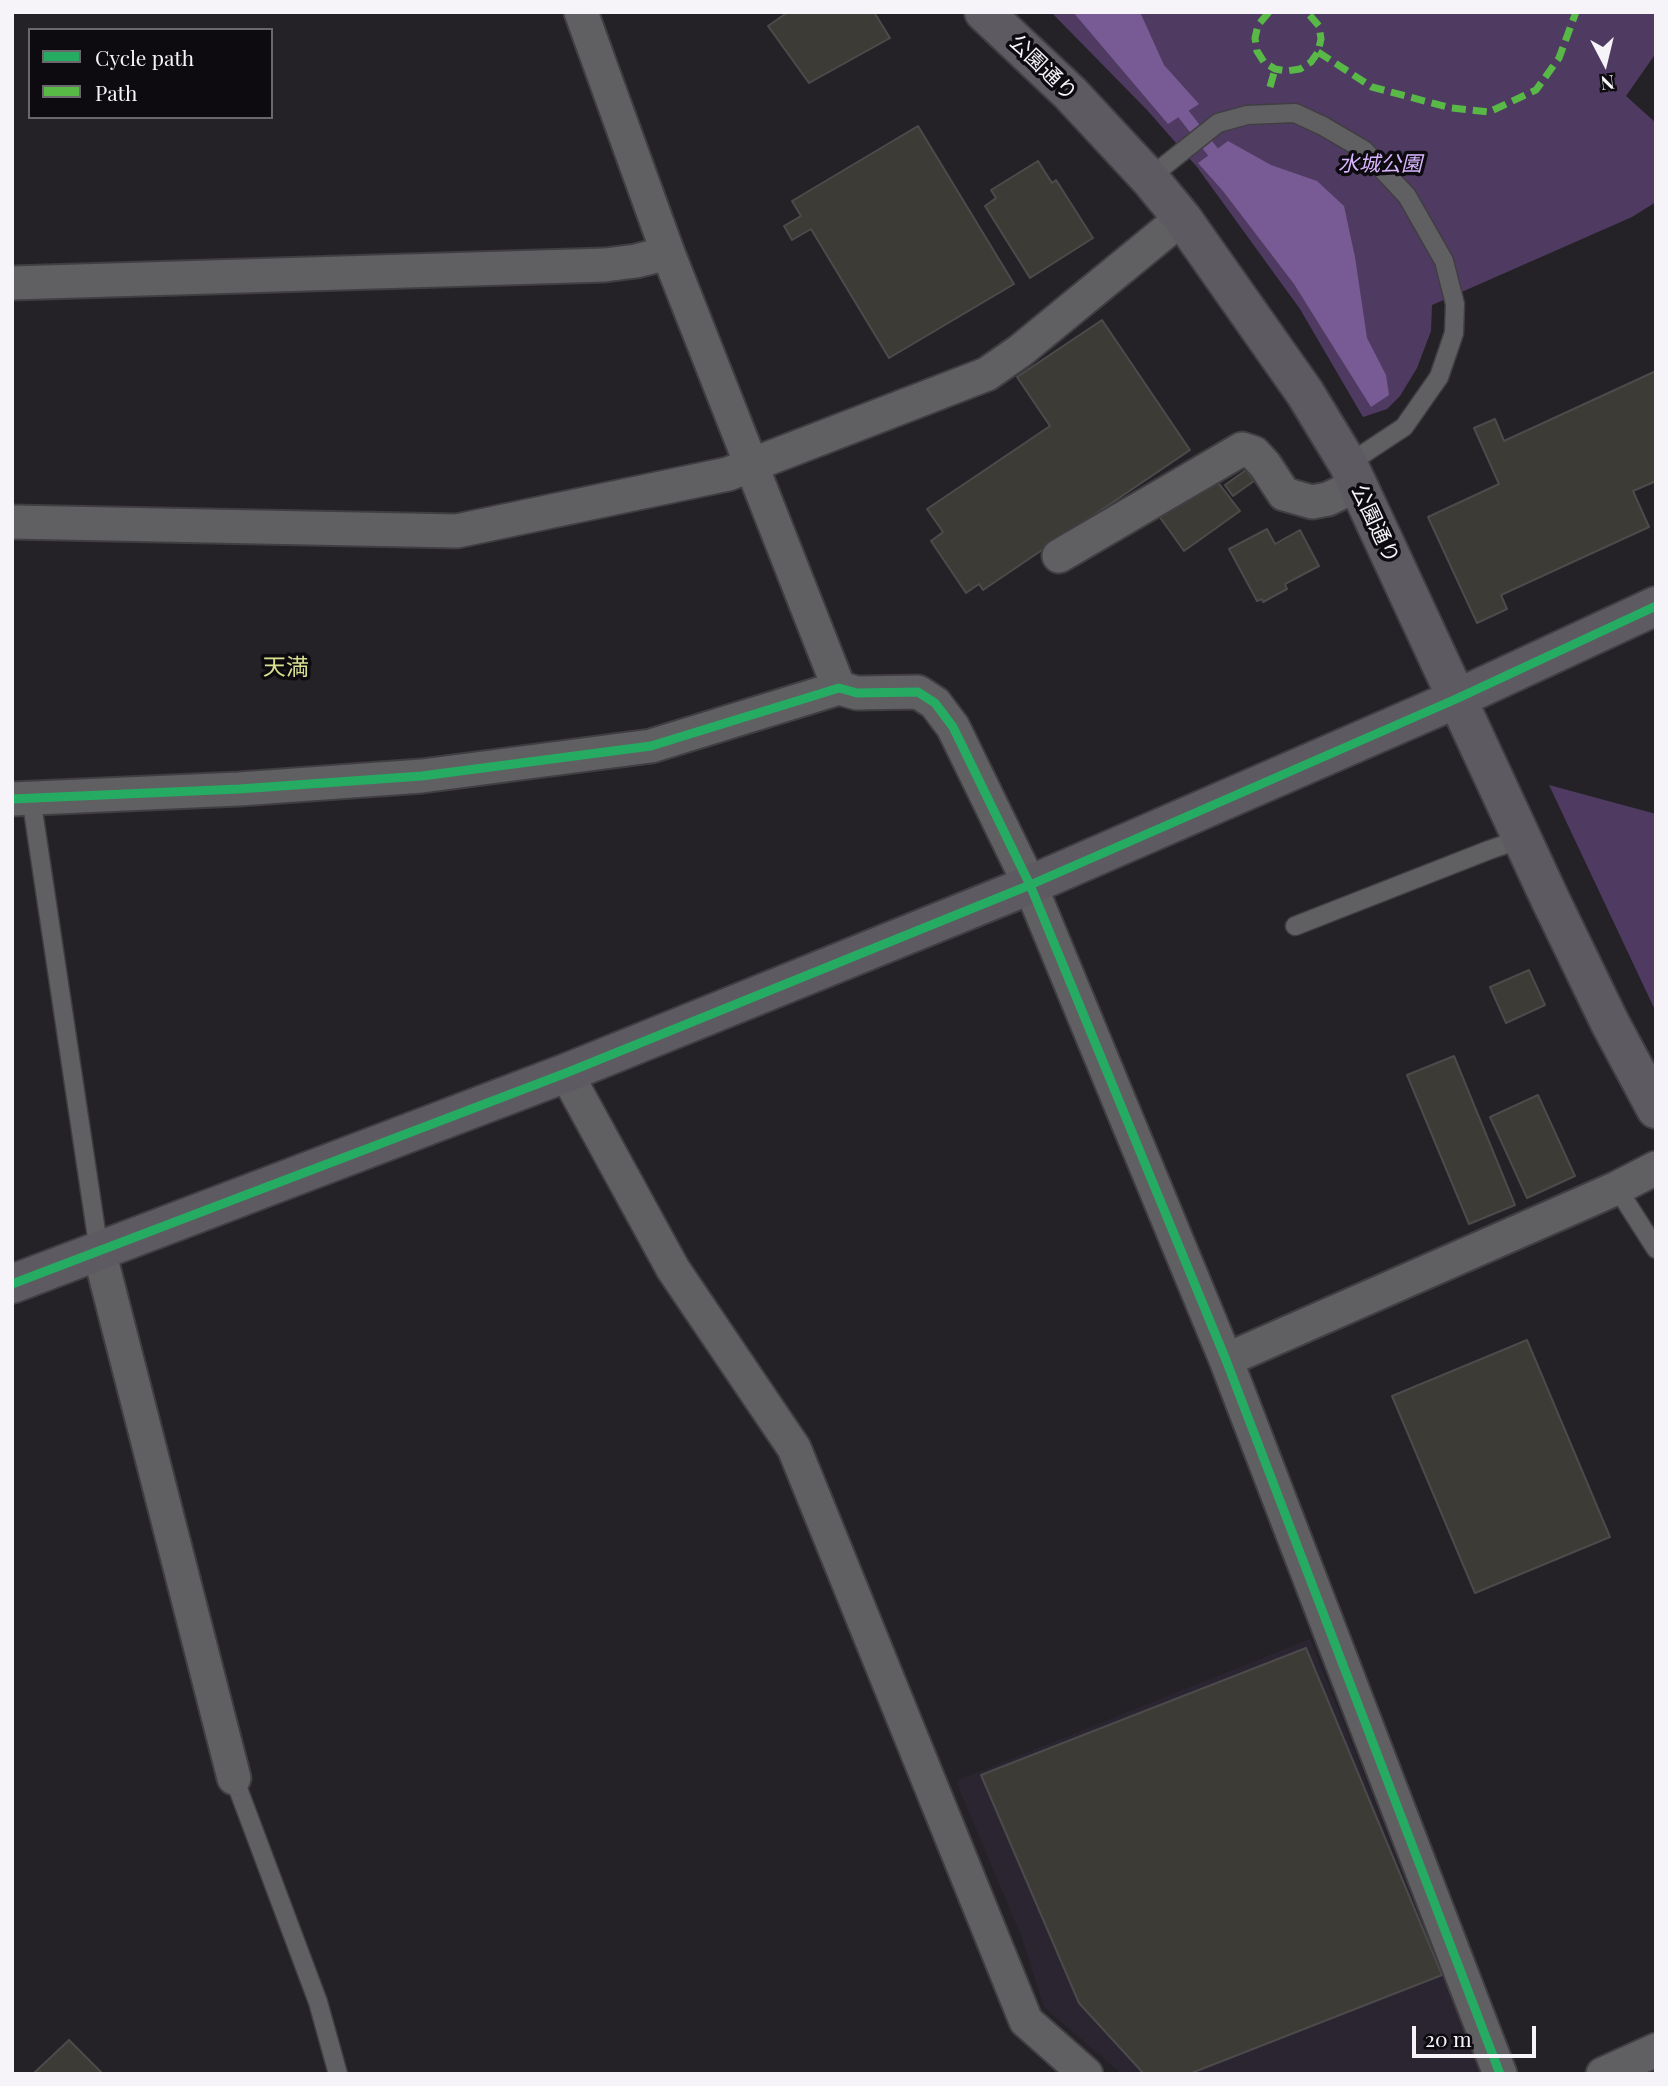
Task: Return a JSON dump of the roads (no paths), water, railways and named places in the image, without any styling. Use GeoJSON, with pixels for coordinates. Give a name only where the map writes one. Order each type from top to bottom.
{"type":"FeatureCollection","features":[{"type":"Feature","properties":{"kind":"street"},"geometry":{"type":"LineString","coordinates":[[581,12],[668,253],[839,688]]}},
{"type":"Feature","properties":{"kind":"street","name":"公園通り"},"geometry":{"type":"LineString","coordinates":[[984,12],[1070,93],[1149,178],[1182,218],[1305,393],[1352,474],[1521,839],[1610,1023],[1656,1109]]}},
{"type":"Feature","properties":{"kind":"street"},"geometry":{"type":"LineString","coordinates":[[12,522],[457,531],[728,474],[987,374],[1020,351],[1182,218]]}},
{"type":"Feature","properties":{"kind":"street"},"geometry":{"type":"LineString","coordinates":[[12,283],[605,265],[668,253]]}},
{"type":"Feature","properties":{"kind":"street"},"geometry":{"type":"LineString","coordinates":[[1059,556],[1242,449],[1254,453],[1265,464],[1284,494],[1312,502],[1328,499],[1352,474]]}},
{"type":"Feature","properties":{"kind":"street"},"geometry":{"type":"LineString","coordinates":[[12,1284],[566,1073],[1030,885],[1456,699],[1656,606]]}},
{"type":"Feature","properties":{"kind":"street"},"geometry":{"type":"LineString","coordinates":[[22,798],[239,789],[422,776],[651,746],[839,688],[856,692],[918,692],[935,703],[953,727],[1030,885],[1226,1360],[1500,2074]]}},
{"type":"Feature","properties":{"kind":"street"},"geometry":{"type":"LineString","coordinates":[[566,1073],[673,1269],[794,1448],[1026,2021],[1086,2074]]}},
{"type":"Feature","properties":{"kind":"street"},"geometry":{"type":"LineString","coordinates":[[1226,1360],[1617,1188],[1656,1168]]}},
{"type":"Feature","properties":{"kind":"street"},"geometry":{"type":"LineString","coordinates":[[99,1251],[234,1777]]}},
{"type":"Feature","properties":{"kind":"street"},"geometry":{"type":"LineString","coordinates":[[1603,2074],[1656,2050]]}},
{"type":"Feature","properties":{"kind":"lane"},"geometry":{"type":"LineString","coordinates":[[1149,178],[1219,123],[1247,115],[1295,113],[1364,150],[1407,196],[1444,261],[1455,304],[1454,332],[1439,377],[1404,427],[1352,474]]}},
{"type":"Feature","properties":{"kind":"lane"},"geometry":{"type":"LineString","coordinates":[[22,798],[99,1251]]}},
{"type":"Feature","properties":{"kind":"lane"},"geometry":{"type":"LineString","coordinates":[[1295,926],[1521,839]]}},
{"type":"Feature","properties":{"kind":"lane"},"geometry":{"type":"LineString","coordinates":[[1617,1188],[1656,1249]]}},
{"type":"Feature","properties":{"kind":"lane"},"geometry":{"type":"LineString","coordinates":[[234,1777],[318,2002],[338,2074]]}},
{"type":"Feature","properties":{"kind":"waterway"},"geometry":{"type":"LineString","coordinates":[[1175,103],[1213,152]]}},
{"type":"Feature","properties":{"kind":"district","name":"天満"},"geometry":{"type":"Point","coordinates":[286,668]}},
{"type":"Feature","properties":{"kind":"park label","name":"水城公園"},"geometry":{"type":"Point","coordinates":[1380,164]}}]}
